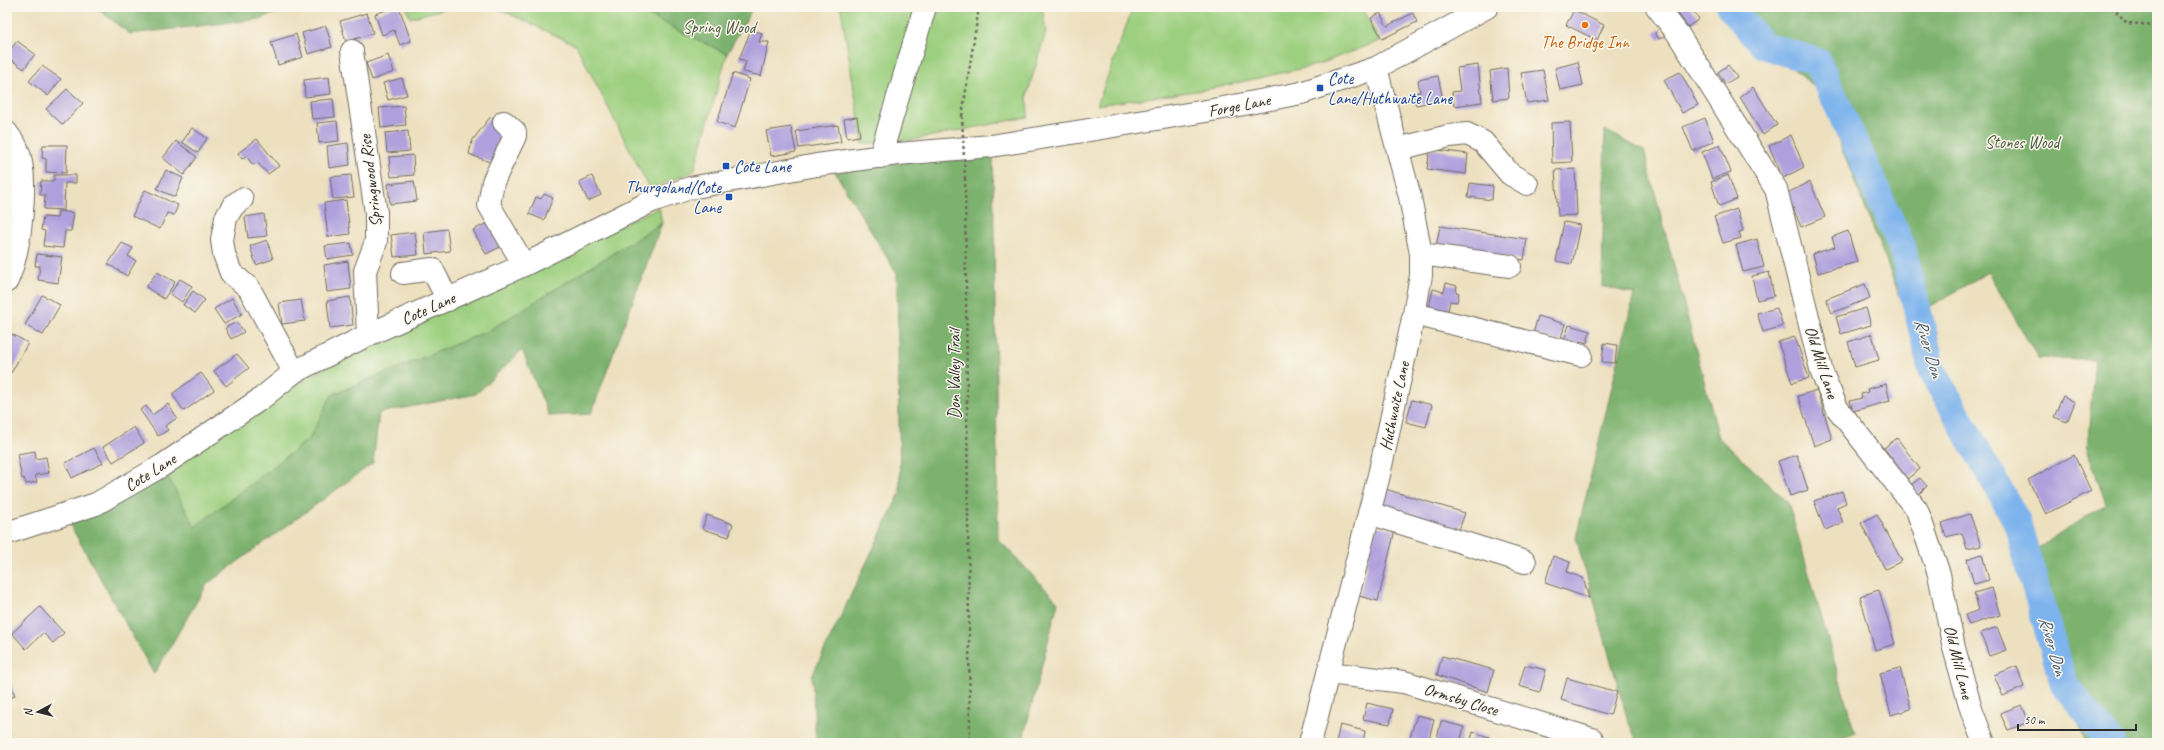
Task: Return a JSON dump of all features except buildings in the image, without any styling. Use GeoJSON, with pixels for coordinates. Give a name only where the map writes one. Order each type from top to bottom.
{"type":"FeatureCollection","features":[{"type":"Feature","properties":{"kind":"street"},"geometry":{"type":"LineString","coordinates":[[880,157],[925,7]]}},
{"type":"Feature","properties":{"kind":"street","name":"Forge Lane"},"geometry":{"type":"LineString","coordinates":[[974,149],[1202,112],[1301,93],[1376,68],[1487,7]]}},
{"type":"Feature","properties":{"kind":"street","name":"Old Mill Lane"},"geometry":{"type":"LineString","coordinates":[[1657,7],[1678,34],[1776,189],[1822,373],[1837,408],[1917,510],[1939,574],[1954,648],[1972,712],[1984,743]]}},
{"type":"Feature","properties":{"kind":"street","name":"Springwood Rise"},"geometry":{"type":"LineString","coordinates":[[352,51],[376,213],[376,242],[365,271],[368,335]]}},
{"type":"Feature","properties":{"kind":"street","name":"Huthwaite Lane"},"geometry":{"type":"LineString","coordinates":[[1310,743],[1369,513],[1414,314],[1421,275],[1421,254],[1410,196],[1376,68]]}},
{"type":"Feature","properties":{"kind":"street"},"geometry":{"type":"LineString","coordinates":[[504,122],[515,132],[515,136],[493,182],[489,205],[524,265]]}},
{"type":"Feature","properties":{"kind":"street"},"geometry":{"type":"LineString","coordinates":[[7,133],[17,148],[22,176],[20,231],[12,268],[7,281]]}},
{"type":"Feature","properties":{"kind":"street"},"geometry":{"type":"LineString","coordinates":[[1398,149],[1449,136],[1466,134],[1483,142],[1510,174],[1529,186]]}},
{"type":"Feature","properties":{"kind":"street","name":"Cote Lane"},"geometry":{"type":"LineString","coordinates":[[7,533],[96,504],[127,488],[262,398],[294,372],[368,335],[524,265],[652,201],[690,188],[817,165],[880,157],[974,149]]}},
{"type":"Feature","properties":{"kind":"street"},"geometry":{"type":"LineString","coordinates":[[242,199],[233,206],[226,218],[222,240],[224,254],[231,274],[249,288],[294,372]]}},
{"type":"Feature","properties":{"kind":"street"},"geometry":{"type":"LineString","coordinates":[[1421,254],[1510,266]]}},
{"type":"Feature","properties":{"kind":"street"},"geometry":{"type":"LineString","coordinates":[[403,273],[441,268],[448,300]]}},
{"type":"Feature","properties":{"kind":"street"},"geometry":{"type":"LineString","coordinates":[[1414,314],[1581,355]]}},
{"type":"Feature","properties":{"kind":"street"},"geometry":{"type":"LineString","coordinates":[[1369,513],[1525,562]]}},
{"type":"Feature","properties":{"kind":"street","name":"Ormsby Close"},"geometry":{"type":"LineString","coordinates":[[1328,673],[1404,682],[1592,739]]}},
{"type":"Feature","properties":{"kind":"path","name":"Don Valley Trail"},"geometry":{"type":"LineString","coordinates":[[970,743],[964,178],[962,116],[979,7]]}},
{"type":"Feature","properties":{"kind":"path"},"geometry":{"type":"LineString","coordinates":[[2112,7],[2127,23],[2157,25]]}},
{"type":"Feature","properties":{"kind":"green space"},"geometry":{"type":"Polygon","coordinates":[[[95,7],[292,7],[259,19],[130,34],[95,7]]]}},
{"type":"Feature","properties":{"kind":"green space"},"geometry":{"type":"Polygon","coordinates":[[[406,7],[451,7],[410,18],[406,7]]]}},
{"type":"Feature","properties":{"kind":"green space"},"geometry":{"type":"Polygon","coordinates":[[[495,7],[631,7],[727,54],[694,171],[650,189],[576,45],[495,7]]]}},
{"type":"Feature","properties":{"kind":"green space","name":"Spring Wood"},"geometry":{"type":"Polygon","coordinates":[[[631,7],[753,7],[727,54],[631,7]]]}},
{"type":"Feature","properties":{"kind":"green space"},"geometry":{"type":"Polygon","coordinates":[[[837,7],[1042,7],[1046,31],[1027,95],[1028,117],[912,140],[863,144],[841,9],[837,7]]]}},
{"type":"Feature","properties":{"kind":"green space"},"geometry":{"type":"Polygon","coordinates":[[[1138,7],[1362,7],[1380,41],[1317,65],[1210,89],[1097,105],[1132,10],[1138,7]]]}},
{"type":"Feature","properties":{"kind":"green space","name":"Stones Wood"},"geometry":{"type":"Polygon","coordinates":[[[1721,7],[2157,7],[2157,743],[2086,743],[2020,560],[2106,504],[2087,449],[2095,359],[2038,358],[1988,272],[1909,319],[1819,91],[1721,7]]]}},
{"type":"Feature","properties":{"kind":"green space"},"geometry":{"type":"Polygon","coordinates":[[[1605,130],[1644,151],[1719,438],[1788,502],[1855,733],[1832,743],[1638,743],[1628,721],[1576,538],[1634,294],[1602,286],[1605,130]]]}},
{"type":"Feature","properties":{"kind":"green space"},"geometry":{"type":"Polygon","coordinates":[[[993,150],[998,539],[1058,602],[1022,743],[816,743],[812,676],[900,493],[897,274],[835,172],[993,150]]]}},
{"type":"Feature","properties":{"kind":"green space"},"geometry":{"type":"Polygon","coordinates":[[[659,207],[662,223],[488,331],[332,395],[309,439],[195,528],[166,473],[301,380],[659,207]]]}},
{"type":"Feature","properties":{"kind":"green space"},"geometry":{"type":"Polygon","coordinates":[[[662,223],[591,414],[549,416],[522,350],[476,394],[379,413],[373,463],[207,584],[154,674],[68,521],[166,473],[195,527],[309,439],[332,395],[488,331],[662,223]]]}},
{"type":"Feature","properties":{"kind":"waterway","name":"River Don"},"geometry":{"type":"LineString","coordinates":[[1730,7],[1763,45],[1818,62],[1902,247],[1932,370],[2016,520],[2064,684],[2111,743]]}},
{"type":"Feature","properties":{"kind":"place","name":"The Bridge Inn"},"geometry":{"type":"Point","coordinates":[1585,25]}},
{"type":"Feature","properties":{"kind":"place","name":"Cote Lane/Huthwaite Lane"},"geometry":{"type":"Point","coordinates":[1320,88]}},
{"type":"Feature","properties":{"kind":"place","name":"Cote Lane"},"geometry":{"type":"Point","coordinates":[726,166]}},
{"type":"Feature","properties":{"kind":"place","name":"Thurgoland/Cote Lane"},"geometry":{"type":"Point","coordinates":[729,197]}}]}
